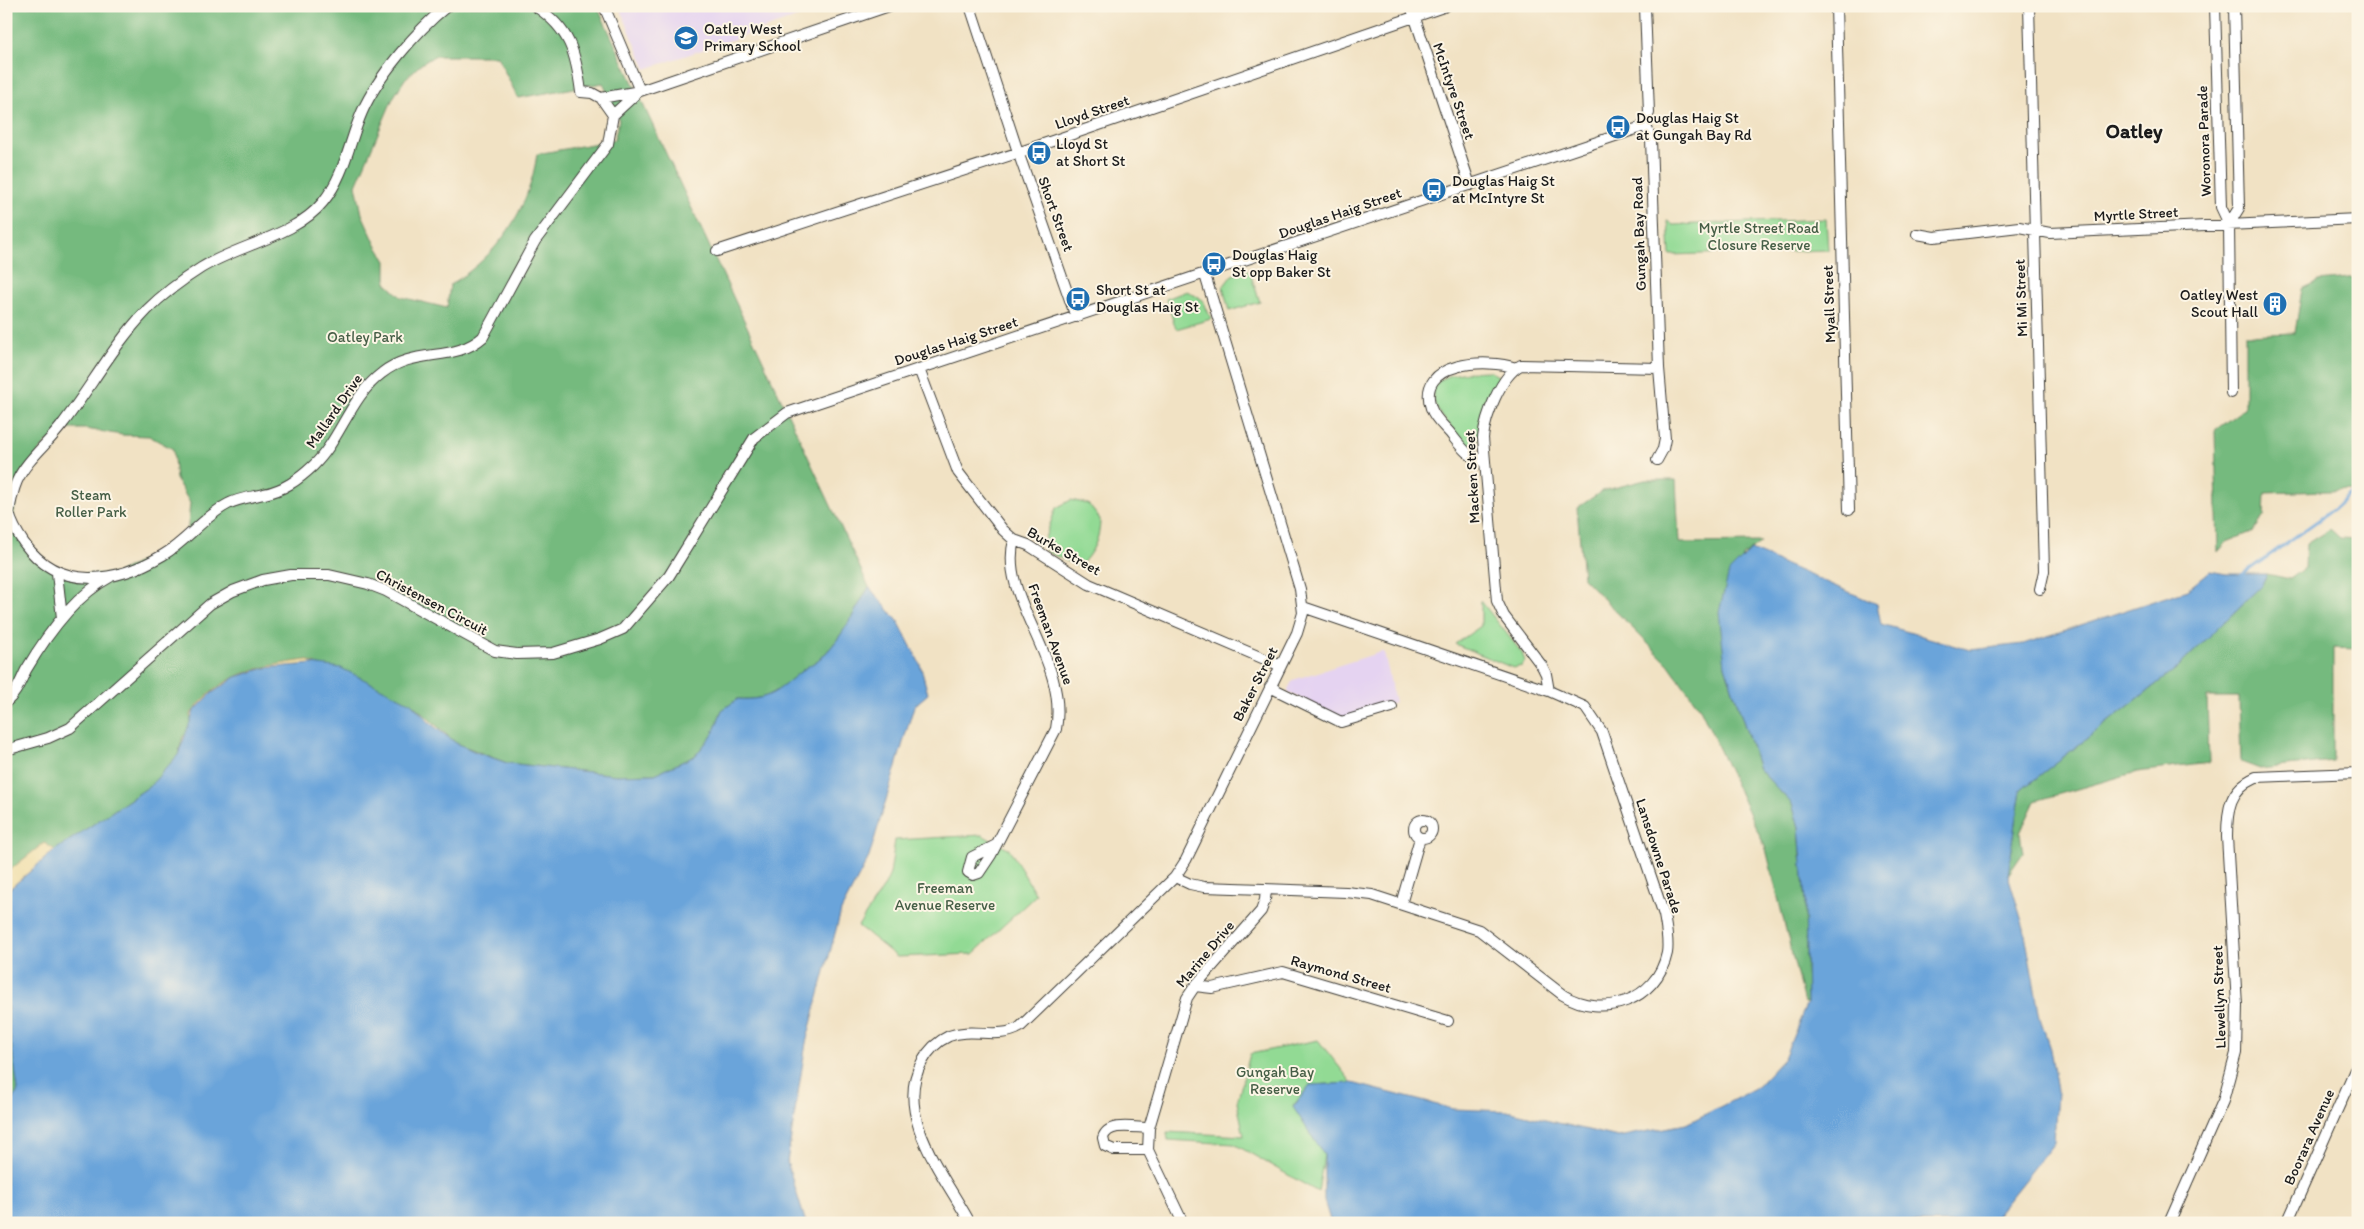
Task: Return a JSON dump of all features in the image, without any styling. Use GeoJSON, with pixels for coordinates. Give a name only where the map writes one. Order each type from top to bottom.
{"type":"FeatureCollection","features":[{"type":"Feature","properties":{"kind":"street"},"geometry":{"type":"LineString","coordinates":[[6,526],[17,480],[84,395],[122,340],[156,300],[219,258],[293,226],[323,203],[346,161],[362,114],[371,95],[395,61],[435,16],[447,6]]}},
{"type":"Feature","properties":{"kind":"street"},"geometry":{"type":"LineString","coordinates":[[535,6],[563,30],[578,65],[581,92],[592,93],[601,98],[613,115],[640,91]]}},
{"type":"Feature","properties":{"kind":"street"},"geometry":{"type":"LineString","coordinates":[[604,6],[640,91]]}},
{"type":"Feature","properties":{"kind":"street"},"geometry":{"type":"LineString","coordinates":[[601,98],[640,91],[889,6]]}},
{"type":"Feature","properties":{"kind":"street","name":"Short Street"},"geometry":{"type":"LineString","coordinates":[[970,6],[1018,152],[1076,317]]}},
{"type":"Feature","properties":{"kind":"street","name":"McIntyre Street"},"geometry":{"type":"LineString","coordinates":[[1410,6],[1470,185]]}},
{"type":"Feature","properties":{"kind":"street","name":"Lloyd Street"},"geometry":{"type":"LineString","coordinates":[[717,251],[1018,152],[1446,6]]}},
{"type":"Feature","properties":{"kind":"street","name":"Gungah Bay Road"},"geometry":{"type":"LineString","coordinates":[[1645,6],[1648,113],[1645,123],[1651,139],[1659,368],[1665,439],[1663,449],[1657,460]]}},
{"type":"Feature","properties":{"kind":"street","name":"Myall Street"},"geometry":{"type":"LineString","coordinates":[[1836,6],[1850,510]]}},
{"type":"Feature","properties":{"kind":"street","name":"Mi Mi Street"},"geometry":{"type":"LineString","coordinates":[[2029,6],[2044,571],[2040,589]]}},
{"type":"Feature","properties":{"kind":"street","name":"Woronora Parade"},"geometry":{"type":"LineString","coordinates":[[2215,6],[2221,207],[2229,224],[2230,393]]}},
{"type":"Feature","properties":{"kind":"street"},"geometry":{"type":"LineString","coordinates":[[2229,224],[2239,208],[2234,6]]}},
{"type":"Feature","properties":{"kind":"street"},"geometry":{"type":"LineString","coordinates":[[2217,64],[2235,64]]}},
{"type":"Feature","properties":{"kind":"street","name":"Mallard Drive"},"geometry":{"type":"LineString","coordinates":[[116,574],[150,562],[174,548],[226,505],[280,490],[300,478],[327,451],[366,387],[392,366],[414,356],[459,350],[473,345],[483,337],[535,241],[598,160],[608,144],[613,115]]}},
{"type":"Feature","properties":{"kind":"street","name":"Douglas Haig Street"},"geometry":{"type":"LineString","coordinates":[[787,413],[1205,275],[1637,129],[1645,123]]}},
{"type":"Feature","properties":{"kind":"street"},"geometry":{"type":"LineString","coordinates":[[2219,128],[2237,128]]}},
{"type":"Feature","properties":{"kind":"street","name":"Myrtle Street"},"geometry":{"type":"LineString","coordinates":[[1917,234],[1934,236],[2019,227],[2050,233],[2358,219]]}},
{"type":"Feature","properties":{"kind":"street","name":"Baker Street"},"geometry":{"type":"LineString","coordinates":[[970,1223],[928,1153],[923,1139],[915,1102],[916,1077],[926,1056],[940,1041],[948,1036],[968,1032],[1007,1033],[1020,1027],[1175,877],[1186,860],[1297,633],[1303,607],[1300,589],[1205,275]]}},
{"type":"Feature","properties":{"kind":"street"},"geometry":{"type":"LineString","coordinates":[[1484,462],[1468,456],[1433,412],[1429,395],[1431,385],[1436,378],[1454,367],[1498,364],[1516,368],[1528,364],[1659,368]]}},
{"type":"Feature","properties":{"kind":"street","name":"Macken Street"},"geometry":{"type":"LineString","coordinates":[[1516,368],[1506,380],[1487,413],[1483,438],[1498,601],[1504,616],[1542,666],[1546,674],[1549,691]]}},
{"type":"Feature","properties":{"kind":"street","name":"Burke Street"},"geometry":{"type":"LineString","coordinates":[[918,369],[958,472],[1002,530],[1014,540],[1028,545],[1089,584],[1281,666]]}},
{"type":"Feature","properties":{"kind":"street","name":"Christensen Circuit"},"geometry":{"type":"LineString","coordinates":[[6,750],[54,736],[70,728],[210,604],[246,585],[271,579],[317,574],[368,584],[398,597],[495,651],[517,654],[553,653],[600,639],[623,629],[668,576],[754,438],[787,413]]}},
{"type":"Feature","properties":{"kind":"street"},"geometry":{"type":"LineString","coordinates":[[9,513],[12,524],[33,555],[58,573],[83,578],[116,574]]}},
{"type":"Feature","properties":{"kind":"street","name":"Freeman Avenue"},"geometry":{"type":"LineString","coordinates":[[996,845],[1056,729],[1059,712],[1054,677],[1014,576],[1011,555],[1014,540]]}},
{"type":"Feature","properties":{"kind":"street"},"geometry":{"type":"LineString","coordinates":[[58,573],[62,618]]}},
{"type":"Feature","properties":{"kind":"street"},"geometry":{"type":"LineString","coordinates":[[6,702],[15,693],[26,670],[62,618],[94,588],[116,574]]}},
{"type":"Feature","properties":{"kind":"street","name":"Lansdowne Parade"},"geometry":{"type":"LineString","coordinates":[[1175,877],[1190,884],[1204,887],[1353,892],[1372,895],[1401,904],[1479,930],[1563,995],[1583,1004],[1605,1007],[1621,1004],[1638,996],[1653,981],[1667,952],[1664,915],[1602,732],[1585,707],[1549,691],[1303,607]]}},
{"type":"Feature","properties":{"kind":"street"},"geometry":{"type":"LineString","coordinates":[[1270,687],[1341,722],[1392,707]]}},
{"type":"Feature","properties":{"kind":"street","name":"Llewellyn Street"},"geometry":{"type":"LineString","coordinates":[[2169,1223],[2223,1101],[2236,1053],[2237,1005],[2227,829],[2227,814],[2230,801],[2249,780],[2263,776],[2358,773]]}},
{"type":"Feature","properties":{"kind":"street"},"geometry":{"type":"LineString","coordinates":[[1401,904],[1420,838]]}},
{"type":"Feature","properties":{"kind":"street","name":"Marine Drive"},"geometry":{"type":"LineString","coordinates":[[1183,1223],[1148,1150],[1149,1128],[1183,1007],[1195,986],[1261,911],[1265,900],[1266,888]]}},
{"type":"Feature","properties":{"kind":"street","name":"Raymond Street"},"geometry":{"type":"LineString","coordinates":[[1195,986],[1212,988],[1283,972],[1448,1021]]}},
{"type":"Feature","properties":{"kind":"street","name":"Boorara Avenue"},"geometry":{"type":"LineString","coordinates":[[2287,1223],[2358,1063]]}},
{"type":"Feature","properties":{"kind":"street"},"geometry":{"type":"LineString","coordinates":[[1148,1150],[1111,1150],[1105,1146],[1102,1138],[1105,1132],[1111,1128],[1149,1128]]}},
{"type":"Feature","properties":{"kind":"shaded area","name":"Oatley West Primary School"},"geometry":{"type":"Polygon","coordinates":[[[619,6],[831,6],[646,69],[619,6]]]}},
{"type":"Feature","properties":{"kind":"shaded area"},"geometry":{"type":"Polygon","coordinates":[[[1384,652],[1395,702],[1342,719],[1289,693],[1288,689],[1293,680],[1384,652]]]}},
{"type":"Feature","properties":{"kind":"green space","name":"Oatley Park"},"geometry":{"type":"Polygon","coordinates":[[[6,6],[597,6],[869,587],[843,631],[831,648],[821,657],[772,694],[758,698],[738,699],[722,710],[713,734],[695,756],[655,774],[617,775],[507,763],[456,743],[411,703],[183,736],[178,755],[150,786],[55,850],[6,892],[6,6]],[[434,56],[420,65],[405,79],[393,98],[356,185],[362,214],[376,245],[386,261],[386,283],[401,297],[447,308],[450,285],[483,260],[497,245],[519,213],[533,175],[537,154],[614,140],[619,120],[603,83],[518,98],[497,56],[434,56]],[[65,429],[46,443],[20,475],[12,524],[57,573],[116,574],[187,537],[190,503],[176,479],[173,449],[149,436],[122,435],[86,429],[65,429]]]}},
{"type":"Feature","properties":{"kind":"green space","name":"Myrtle Street Road Closure Reserve"},"geometry":{"type":"Polygon","coordinates":[[[1826,219],[1828,250],[1670,255],[1668,220],[1673,225],[1826,219]]]}},
{"type":"Feature","properties":{"kind":"green space"},"geometry":{"type":"Polygon","coordinates":[[[1249,270],[1260,302],[1229,311],[1223,287],[1232,275],[1249,270]]]}},
{"type":"Feature","properties":{"kind":"green space"},"geometry":{"type":"Polygon","coordinates":[[[2358,277],[2358,490],[2265,493],[2264,516],[2254,531],[2227,542],[2218,552],[2215,430],[2245,408],[2245,335],[2295,333],[2302,289],[2319,281],[2358,277]]]}},
{"type":"Feature","properties":{"kind":"green space"},"geometry":{"type":"Polygon","coordinates":[[[1187,291],[1203,300],[1211,319],[1176,329],[1166,299],[1187,291]]]}},
{"type":"Feature","properties":{"kind":"green space"},"geometry":{"type":"Polygon","coordinates":[[[1489,371],[1500,377],[1479,421],[1477,448],[1472,451],[1440,414],[1434,400],[1433,390],[1438,383],[1455,374],[1489,371]]]}},
{"type":"Feature","properties":{"kind":"green space"},"geometry":{"type":"Polygon","coordinates":[[[1645,480],[1676,480],[1679,543],[1761,542],[1743,556],[1725,666],[1759,769],[1792,804],[1799,827],[1805,902],[1807,1003],[1804,1003],[1766,849],[1701,710],[1669,665],[1583,578],[1577,508],[1602,491],[1645,480]]]}},
{"type":"Feature","properties":{"kind":"green space"},"geometry":{"type":"Polygon","coordinates":[[[1071,500],[1088,504],[1100,519],[1099,533],[1095,545],[1079,567],[1046,551],[1045,538],[1056,508],[1071,500]]]}},
{"type":"Feature","properties":{"kind":"green space"},"geometry":{"type":"Polygon","coordinates":[[[2330,529],[2340,538],[2358,539],[2358,649],[2333,648],[2333,761],[2260,769],[2241,762],[2239,697],[2207,697],[2209,763],[2137,772],[2035,801],[2020,833],[2023,853],[2008,875],[2021,790],[2177,668],[2261,586],[2267,574],[2290,579],[2305,568],[2306,544],[2330,529]]]}},
{"type":"Feature","properties":{"kind":"green space"},"geometry":{"type":"Polygon","coordinates":[[[1481,601],[1522,653],[1525,661],[1522,666],[1513,668],[1455,644],[1481,626],[1481,601]]]}},
{"type":"Feature","properties":{"kind":"green space","name":"Freeman Avenue Reserve"},"geometry":{"type":"Polygon","coordinates":[[[982,835],[1010,850],[1036,895],[973,954],[897,957],[858,926],[884,887],[890,874],[895,840],[982,835]]]}},
{"type":"Feature","properties":{"kind":"green space"},"geometry":{"type":"Polygon","coordinates":[[[6,990],[18,1090],[6,1116],[6,990]]]}},
{"type":"Feature","properties":{"kind":"green space","name":"Gungah Bay Reserve"},"geometry":{"type":"Polygon","coordinates":[[[1318,1040],[1352,1083],[1310,1085],[1293,1106],[1324,1155],[1318,1192],[1234,1144],[1168,1140],[1167,1132],[1244,1136],[1237,1102],[1250,1054],[1318,1040]]]}},
{"type":"Feature","properties":{"kind":"sand"},"geometry":{"type":"Polygon","coordinates":[[[306,660],[321,666],[193,725],[190,715],[202,701],[228,681],[256,669],[306,660]]]}},
{"type":"Feature","properties":{"kind":"sand"},"geometry":{"type":"Polygon","coordinates":[[[44,843],[55,850],[6,892],[6,873],[44,843]]]}},
{"type":"Feature","properties":{"kind":"water"},"geometry":{"type":"Polygon","coordinates":[[[1751,550],[1877,604],[1881,624],[1970,650],[2023,644],[2187,590],[2210,571],[2226,574],[2267,574],[2261,586],[2177,668],[2021,790],[2008,875],[2024,928],[2040,1018],[2050,1048],[2057,1091],[2054,1143],[1990,1223],[1331,1223],[1324,1201],[1324,1155],[1293,1107],[1310,1085],[1352,1083],[1453,1109],[1507,1111],[1618,1137],[1686,1124],[1755,1089],[1784,1058],[1807,1003],[1805,902],[1799,827],[1792,804],[1759,769],[1725,666],[1719,612],[1729,572],[1751,550]]]}},
{"type":"Feature","properties":{"kind":"water"},"geometry":{"type":"Polygon","coordinates":[[[869,587],[898,621],[920,664],[928,694],[914,706],[869,857],[841,911],[806,1043],[787,1162],[806,1223],[6,1223],[6,1117],[18,1090],[9,1027],[6,983],[6,892],[55,850],[150,786],[178,755],[194,711],[212,693],[236,677],[264,668],[312,664],[341,668],[411,703],[431,724],[456,743],[507,763],[617,775],[655,774],[695,756],[713,734],[722,710],[738,699],[758,698],[772,694],[821,657],[831,648],[843,631],[869,587]]]}},
{"type":"Feature","properties":{"kind":"waterway"},"geometry":{"type":"LineString","coordinates":[[2239,577],[2334,509],[2358,487]]}},
{"type":"Feature","properties":{"kind":"place","name":"Oatley West Primary School"},"geometry":{"type":"Point","coordinates":[686,38]}},
{"type":"Feature","properties":{"kind":"place","name":"Douglas Haig St at Gungah Bay Rd"},"geometry":{"type":"Point","coordinates":[1618,127]}},
{"type":"Feature","properties":{"kind":"place","name":"Lloyd St at Short St"},"geometry":{"type":"Point","coordinates":[1039,153]}},
{"type":"Feature","properties":{"kind":"place","name":"Douglas Haig St at McIntyre St"},"geometry":{"type":"Point","coordinates":[1434,190]}},
{"type":"Feature","properties":{"kind":"place","name":"Douglas Haig St opp Baker St"},"geometry":{"type":"Point","coordinates":[1214,264]}},
{"type":"Feature","properties":{"kind":"place","name":"Short St at Douglas Haig St"},"geometry":{"type":"Point","coordinates":[1078,299]}},
{"type":"Feature","properties":{"kind":"place","name":"Oatley West Scout Hall"},"geometry":{"type":"Point","coordinates":[2275,304]}},
{"type":"Feature","properties":{"kind":"district","name":"Oatley"},"geometry":{"type":"Point","coordinates":[2134,131]}},
{"type":"Feature","properties":{"kind":"park label","name":"Steam Roller Park"},"geometry":{"type":"Point","coordinates":[91,504]}}]}
